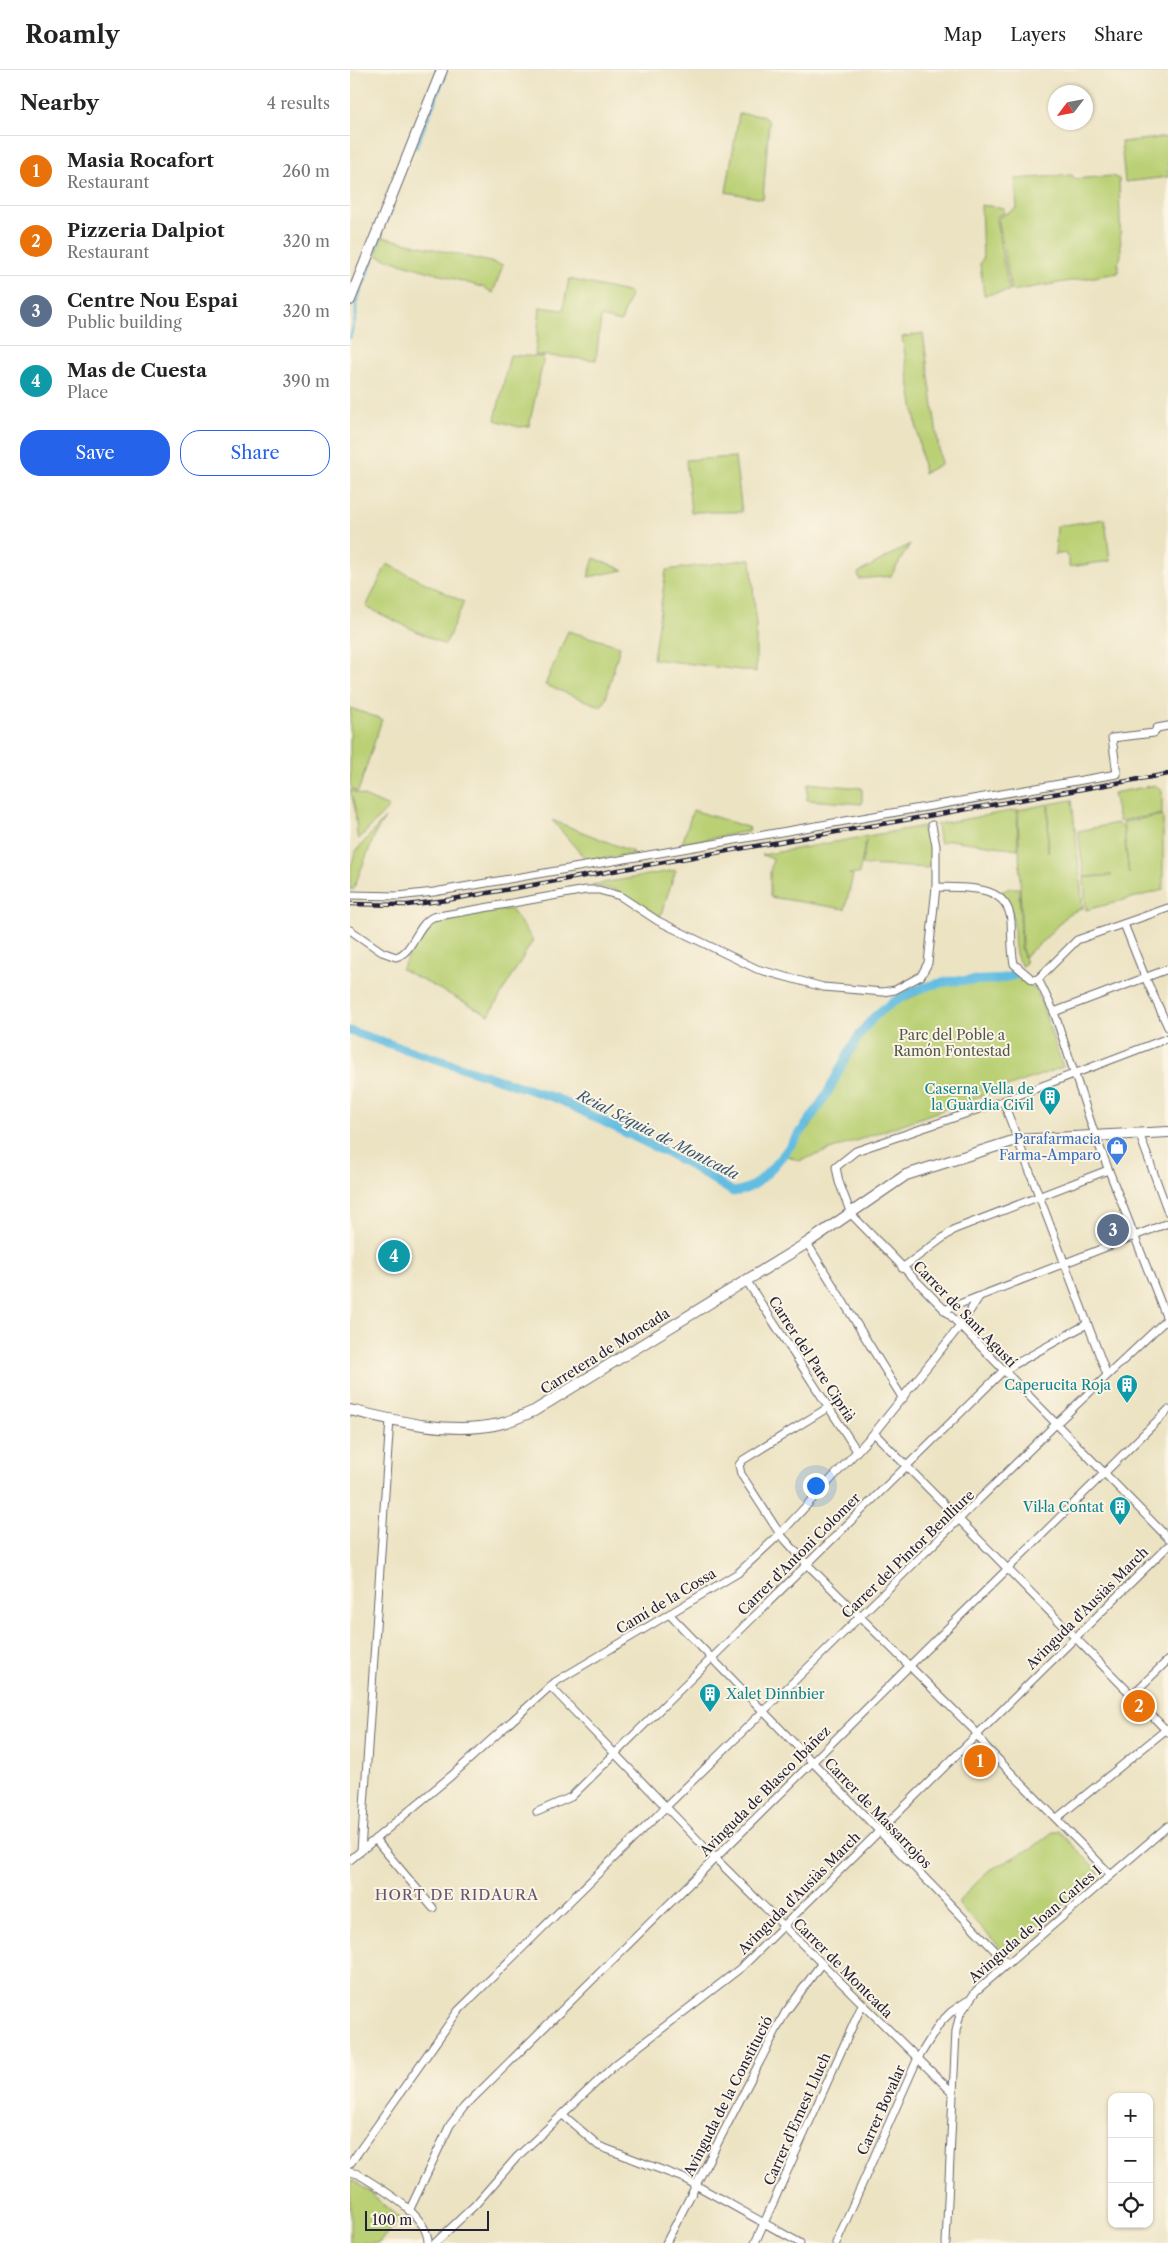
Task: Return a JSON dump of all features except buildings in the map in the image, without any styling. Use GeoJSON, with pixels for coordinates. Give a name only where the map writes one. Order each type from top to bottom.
{"type":"FeatureCollection","features":[{"type":"Feature","properties":{"kind":"street"},"geometry":{"type":"LineString","coordinates":[[350,300],[442,70]]}},
{"type":"Feature","properties":{"kind":"street"},"geometry":{"type":"LineString","coordinates":[[350,895],[398,896],[434,892],[1117,774],[1112,738],[1142,736],[1154,733],[1157,728],[1168,726]]}},
{"type":"Feature","properties":{"kind":"street"},"geometry":{"type":"LineString","coordinates":[[350,930],[382,952],[396,957],[406,950],[423,924],[433,917],[586,890],[599,890],[620,896],[658,921],[757,969],[823,987],[883,992],[895,990],[921,976],[928,963],[936,887],[936,846],[932,825]]}},
{"type":"Feature","properties":{"kind":"street"},"geometry":{"type":"LineString","coordinates":[[936,887],[989,891],[998,895],[1007,906],[1011,919],[1014,964],[1033,980],[1038,979],[1076,940],[1168,908]]}},
{"type":"Feature","properties":{"kind":"street"},"geometry":{"type":"LineString","coordinates":[[1124,924],[1168,1028]]}},
{"type":"Feature","properties":{"kind":"street"},"geometry":{"type":"LineString","coordinates":[[1054,1012],[1168,968]]}},
{"type":"Feature","properties":{"kind":"street"},"geometry":{"type":"LineString","coordinates":[[1038,979],[1054,1012],[1095,1135],[1168,1319]]}},
{"type":"Feature","properties":{"kind":"street"},"geometry":{"type":"LineString","coordinates":[[851,1214],[839,1182],[836,1167],[846,1157],[856,1151],[1003,1101],[1168,1038]]}},
{"type":"Feature","properties":{"kind":"street"},"geometry":{"type":"LineString","coordinates":[[1003,1101],[1016,1140],[1107,1375]]}},
{"type":"Feature","properties":{"kind":"street","name":"Carretera de Moncada"},"geometry":{"type":"LineString","coordinates":[[350,1410],[390,1419],[462,1430],[496,1425],[534,1411],[807,1243],[906,1175],[1016,1140],[1168,1132]]}},
{"type":"Feature","properties":{"kind":"street"},"geometry":{"type":"LineString","coordinates":[[1140,1133],[1168,1212]]}},
{"type":"Feature","properties":{"kind":"street"},"geometry":{"type":"LineString","coordinates":[[902,1268],[955,1230],[1108,1170]]}},
{"type":"Feature","properties":{"kind":"street","name":"Carrer de Sant Agustí"},"geometry":{"type":"LineString","coordinates":[[851,1214],[1168,1538]]}},
{"type":"Feature","properties":{"kind":"street"},"geometry":{"type":"LineString","coordinates":[[944,1310],[1168,1223]]}},
{"type":"Feature","properties":{"kind":"street"},"geometry":{"type":"LineString","coordinates":[[807,1243],[903,1399]]}},
{"type":"Feature","properties":{"kind":"street","name":"Carrer del Pare Ciprià"},"geometry":{"type":"LineString","coordinates":[[746,1280],[857,1451]]}},
{"type":"Feature","properties":{"kind":"street","name":"Camí de la Cossa"},"geometry":{"type":"LineString","coordinates":[[350,1860],[451,1776],[550,1686],[738,1573],[780,1534],[874,1433],[960,1326],[979,1297]]}},
{"type":"Feature","properties":{"kind":"street","name":"Carrer del Pintor Benlliure"},"geometry":{"type":"LineString","coordinates":[[350,2164],[458,2011],[1056,1424],[1168,1319]]}},
{"type":"Feature","properties":{"kind":"street","name":"Carrer d'Antoni Colomer"},"geometry":{"type":"LineString","coordinates":[[538,1812],[571,1797],[806,1563],[1003,1371],[1087,1324]]}},
{"type":"Feature","properties":{"kind":"street"},"geometry":{"type":"LineString","coordinates":[[828,1407],[743,1460],[738,1465],[741,1474],[780,1534],[806,1563],[974,1730],[976,1736],[1111,1875]]}},
{"type":"Feature","properties":{"kind":"street","name":"Avinguda de Blasco Ibáñez"},"geometry":{"type":"LineString","coordinates":[[409,2211],[450,2125],[464,2107],[811,1762],[1106,1474],[1168,1410]]}},
{"type":"Feature","properties":{"kind":"street"},"geometry":{"type":"LineString","coordinates":[[361,1852],[390,1419]]}},
{"type":"Feature","properties":{"kind":"street"},"geometry":{"type":"LineString","coordinates":[[874,1433],[1167,1730],[1057,1818]]}},
{"type":"Feature","properties":{"kind":"street","name":"Avinguda d'Ausiàs March"},"geometry":{"type":"LineString","coordinates":[[435,2243],[475,2205],[517,2157],[563,2116],[616,2064],[742,1967],[1168,1546]]}},
{"type":"Feature","properties":{"kind":"street","name":"Carrer de Massarrojos"},"geometry":{"type":"LineString","coordinates":[[670,1614],[1008,1964]]}},
{"type":"Feature","properties":{"kind":"street"},"geometry":{"type":"LineString","coordinates":[[1132,1695],[1168,1660]]}},
{"type":"Feature","properties":{"kind":"street","name":"Carrer de Montcada"},"geometry":{"type":"LineString","coordinates":[[550,1686],[667,1807],[714,1859],[784,1926],[917,2060],[953,2093]]}},
{"type":"Feature","properties":{"kind":"street","name":"Avinguda de Joan Carles I"},"geometry":{"type":"LineString","coordinates":[[946,2243],[957,2023],[967,2001],[1168,1826]]}},
{"type":"Feature","properties":{"kind":"street"},"geometry":{"type":"LineString","coordinates":[[375,1839],[433,1908]]}},
{"type":"Feature","properties":{"kind":"street","name":"Avinguda de la Constitució"},"geometry":{"type":"LineString","coordinates":[[666,2243],[785,2012],[820,1964]]}},
{"type":"Feature","properties":{"kind":"street","name":"Carrer Bovalar"},"geometry":{"type":"LineString","coordinates":[[836,2243],[917,2060],[940,2023],[951,2012],[967,2001]]}},
{"type":"Feature","properties":{"kind":"street","name":"Carrer d'Ernest Lluch"},"geometry":{"type":"LineString","coordinates":[[755,2243],[862,2005]]}},
{"type":"Feature","properties":{"kind":"street"},"geometry":{"type":"LineString","coordinates":[[563,2116],[599,2146],[683,2178],[800,2243]]}},
{"type":"Feature","properties":{"kind":"street"},"geometry":{"type":"LineString","coordinates":[[350,2172],[358,2174],[374,2184],[423,2223],[428,2235],[428,2243]]}},
{"type":"Feature","properties":{"kind":"green space"},"geometry":{"type":"Polygon","coordinates":[[[739,114],[762,115],[769,122],[763,199],[726,192],[739,114]]]}},
{"type":"Feature","properties":{"kind":"green space"},"geometry":{"type":"Polygon","coordinates":[[[1168,137],[1168,177],[1125,182],[1121,142],[1168,137]]]}},
{"type":"Feature","properties":{"kind":"green space"},"geometry":{"type":"Polygon","coordinates":[[[1072,175],[1074,179],[1112,176],[1119,179],[1121,256],[1118,263],[1118,273],[1011,291],[998,218],[1017,208],[1015,179],[1072,175]]]}},
{"type":"Feature","properties":{"kind":"green space"},"geometry":{"type":"Polygon","coordinates":[[[981,205],[1004,208],[1004,213],[996,217],[996,220],[1009,291],[984,295],[980,264],[983,258],[981,205]]]}},
{"type":"Feature","properties":{"kind":"green space"},"geometry":{"type":"Polygon","coordinates":[[[382,237],[503,265],[493,293],[485,288],[376,255],[382,237]]]}},
{"type":"Feature","properties":{"kind":"green space"},"geometry":{"type":"Polygon","coordinates":[[[569,279],[631,293],[621,322],[601,317],[596,360],[535,355],[540,307],[563,310],[569,279]]]}},
{"type":"Feature","properties":{"kind":"green space"},"geometry":{"type":"Polygon","coordinates":[[[923,333],[941,464],[924,473],[902,337],[923,333]]]}},
{"type":"Feature","properties":{"kind":"green space"},"geometry":{"type":"Polygon","coordinates":[[[510,355],[544,357],[529,426],[519,427],[495,420],[510,355]]]}},
{"type":"Feature","properties":{"kind":"green space"},"geometry":{"type":"Polygon","coordinates":[[[735,457],[742,512],[691,512],[686,460],[735,457]]]}},
{"type":"Feature","properties":{"kind":"green space"},"geometry":{"type":"Polygon","coordinates":[[[1105,519],[1110,561],[1069,567],[1069,558],[1065,553],[1055,555],[1057,526],[1105,519]]]}},
{"type":"Feature","properties":{"kind":"green space"},"geometry":{"type":"Polygon","coordinates":[[[910,544],[891,576],[859,579],[858,573],[910,544]]]}},
{"type":"Feature","properties":{"kind":"green space"},"geometry":{"type":"Polygon","coordinates":[[[594,558],[624,570],[588,577],[594,558]]]}},
{"type":"Feature","properties":{"kind":"green space"},"geometry":{"type":"Polygon","coordinates":[[[751,559],[756,625],[756,672],[653,659],[666,570],[751,559]]]}},
{"type":"Feature","properties":{"kind":"green space"},"geometry":{"type":"Polygon","coordinates":[[[387,564],[464,602],[445,645],[366,607],[387,564]]]}},
{"type":"Feature","properties":{"kind":"green space"},"geometry":{"type":"Polygon","coordinates":[[[568,631],[620,646],[605,702],[600,706],[545,685],[568,631]]]}},
{"type":"Feature","properties":{"kind":"green space"},"geometry":{"type":"Polygon","coordinates":[[[350,708],[382,719],[358,792],[352,789],[350,784],[350,708]]]}},
{"type":"Feature","properties":{"kind":"green space"},"geometry":{"type":"Polygon","coordinates":[[[808,783],[862,788],[862,804],[807,800],[808,783]]]}},
{"type":"Feature","properties":{"kind":"green space"},"geometry":{"type":"Polygon","coordinates":[[[1155,785],[1162,791],[1162,814],[1119,821],[1113,793],[1155,785]]]}},
{"type":"Feature","properties":{"kind":"green space"},"geometry":{"type":"Polygon","coordinates":[[[350,790],[389,807],[359,839],[357,836],[355,809],[350,790]]]}},
{"type":"Feature","properties":{"kind":"green space"},"geometry":{"type":"Polygon","coordinates":[[[1072,800],[1083,908],[1068,914],[1046,938],[1024,957],[1022,949],[1018,810],[1048,804],[1048,853],[1049,804],[1072,800]]]}},
{"type":"Feature","properties":{"kind":"green space"},"geometry":{"type":"Polygon","coordinates":[[[693,810],[750,828],[749,831],[682,844],[693,810]]]}},
{"type":"Feature","properties":{"kind":"green space"},"geometry":{"type":"Polygon","coordinates":[[[1017,810],[1018,849],[950,840],[940,843],[939,841],[937,824],[1017,810]]]}},
{"type":"Feature","properties":{"kind":"green space"},"geometry":{"type":"Polygon","coordinates":[[[1163,815],[1163,890],[1086,910],[1084,878],[1112,875],[1084,877],[1078,831],[1117,823],[1123,828],[1129,874],[1123,822],[1163,815]]]}},
{"type":"Feature","properties":{"kind":"green space"},"geometry":{"type":"Polygon","coordinates":[[[385,818],[376,832],[353,890],[350,889],[350,869],[356,851],[385,818]]]}},
{"type":"Feature","properties":{"kind":"green space"},"geometry":{"type":"Polygon","coordinates":[[[552,820],[633,852],[634,854],[587,861],[552,820]]]}},
{"type":"Feature","properties":{"kind":"green space"},"geometry":{"type":"Polygon","coordinates":[[[924,826],[932,847],[932,868],[862,865],[866,840],[859,874],[849,874],[853,875],[845,909],[770,897],[770,872],[773,859],[762,855],[924,826]]]}},
{"type":"Feature","properties":{"kind":"green space"},"geometry":{"type":"Polygon","coordinates":[[[676,870],[660,917],[616,890],[592,885],[676,870]]]}},
{"type":"Feature","properties":{"kind":"green space"},"geometry":{"type":"Polygon","coordinates":[[[1010,888],[1019,888],[1021,948],[1026,963],[1022,966],[1017,958],[1015,949],[1012,912],[1001,892],[1010,888]]]}},
{"type":"Feature","properties":{"kind":"green space"},"geometry":{"type":"Polygon","coordinates":[[[511,909],[533,940],[489,1015],[401,969],[424,930],[433,924],[454,917],[511,909]]]}},
{"type":"Feature","properties":{"kind":"green space","name":"Parc del Poble a Ramón Fontestad"},"geometry":{"type":"Polygon","coordinates":[[[1017,976],[1037,991],[1063,1067],[799,1161],[786,1155],[811,1126],[869,1026],[895,1005],[932,988],[947,984],[992,983],[1017,976]]]}},
{"type":"Feature","properties":{"kind":"green space"},"geometry":{"type":"Polygon","coordinates":[[[1054,1831],[1059,1831],[1100,1873],[1007,1954],[959,1905],[959,1901],[988,1871],[1032,1848],[1054,1831]]]}},
{"type":"Feature","properties":{"kind":"green space"},"geometry":{"type":"Polygon","coordinates":[[[350,2181],[356,2181],[399,2218],[379,2243],[350,2243],[350,2181]]]}},
{"type":"Feature","properties":{"kind":"waterway"},"geometry":{"type":"LineString","coordinates":[[416,148],[445,77]]}},
{"type":"Feature","properties":{"kind":"waterway"},"geometry":{"type":"LineString","coordinates":[[387,221],[393,207]]}},
{"type":"Feature","properties":{"kind":"waterway"},"geometry":{"type":"LineString","coordinates":[[376,251],[382,233]]}},
{"type":"Feature","properties":{"kind":"waterway"},"geometry":{"type":"LineString","coordinates":[[350,338],[356,316],[356,304],[373,259]]}},
{"type":"Feature","properties":{"kind":"waterway","name":"Reial Séquia de Montcada"},"geometry":{"type":"LineString","coordinates":[[350,1031],[558,1099],[685,1162],[733,1192],[756,1184],[783,1155],[829,1090],[861,1032],[874,1017],[892,1003],[925,987],[936,984],[999,979],[1017,974]]}},
{"type":"Feature","properties":{"kind":"railway"},"geometry":{"type":"LineString","coordinates":[[350,904],[407,905],[447,900],[1168,774]]}},
{"type":"Feature","properties":{"kind":"place","name":"Caserna Vella de la Guàrdia Civil"},"geometry":{"type":"Point","coordinates":[1050,1116]}},
{"type":"Feature","properties":{"kind":"place","name":"Parafarmacia Farma-Amparo"},"geometry":{"type":"Point","coordinates":[1117,1166]}},
{"type":"Feature","properties":{"kind":"place","name":"Centre Nou Espai"},"geometry":{"type":"Point","coordinates":[1113,1230]}},
{"type":"Feature","properties":{"kind":"place","name":"Mas de Cuesta"},"geometry":{"type":"Point","coordinates":[394,1256]}},
{"type":"Feature","properties":{"kind":"place","name":"Caperucita Roja"},"geometry":{"type":"Point","coordinates":[1127,1404]}},
{"type":"Feature","properties":{"kind":"place","name":"Vil·la Contat"},"geometry":{"type":"Point","coordinates":[1120,1526]}},
{"type":"Feature","properties":{"kind":"place","name":"Pizzeria Dalpiot"},"geometry":{"type":"Point","coordinates":[1139,1706]}},
{"type":"Feature","properties":{"kind":"place","name":"Xalet Dinnbier"},"geometry":{"type":"Point","coordinates":[710,1713]}},
{"type":"Feature","properties":{"kind":"place","name":"Masia Rocafort"},"geometry":{"type":"Point","coordinates":[980,1761]}},
{"type":"Feature","properties":{"kind":"district","name":"HORT DE RIDAURA"},"geometry":{"type":"Point","coordinates":[457,1895]}}]}
